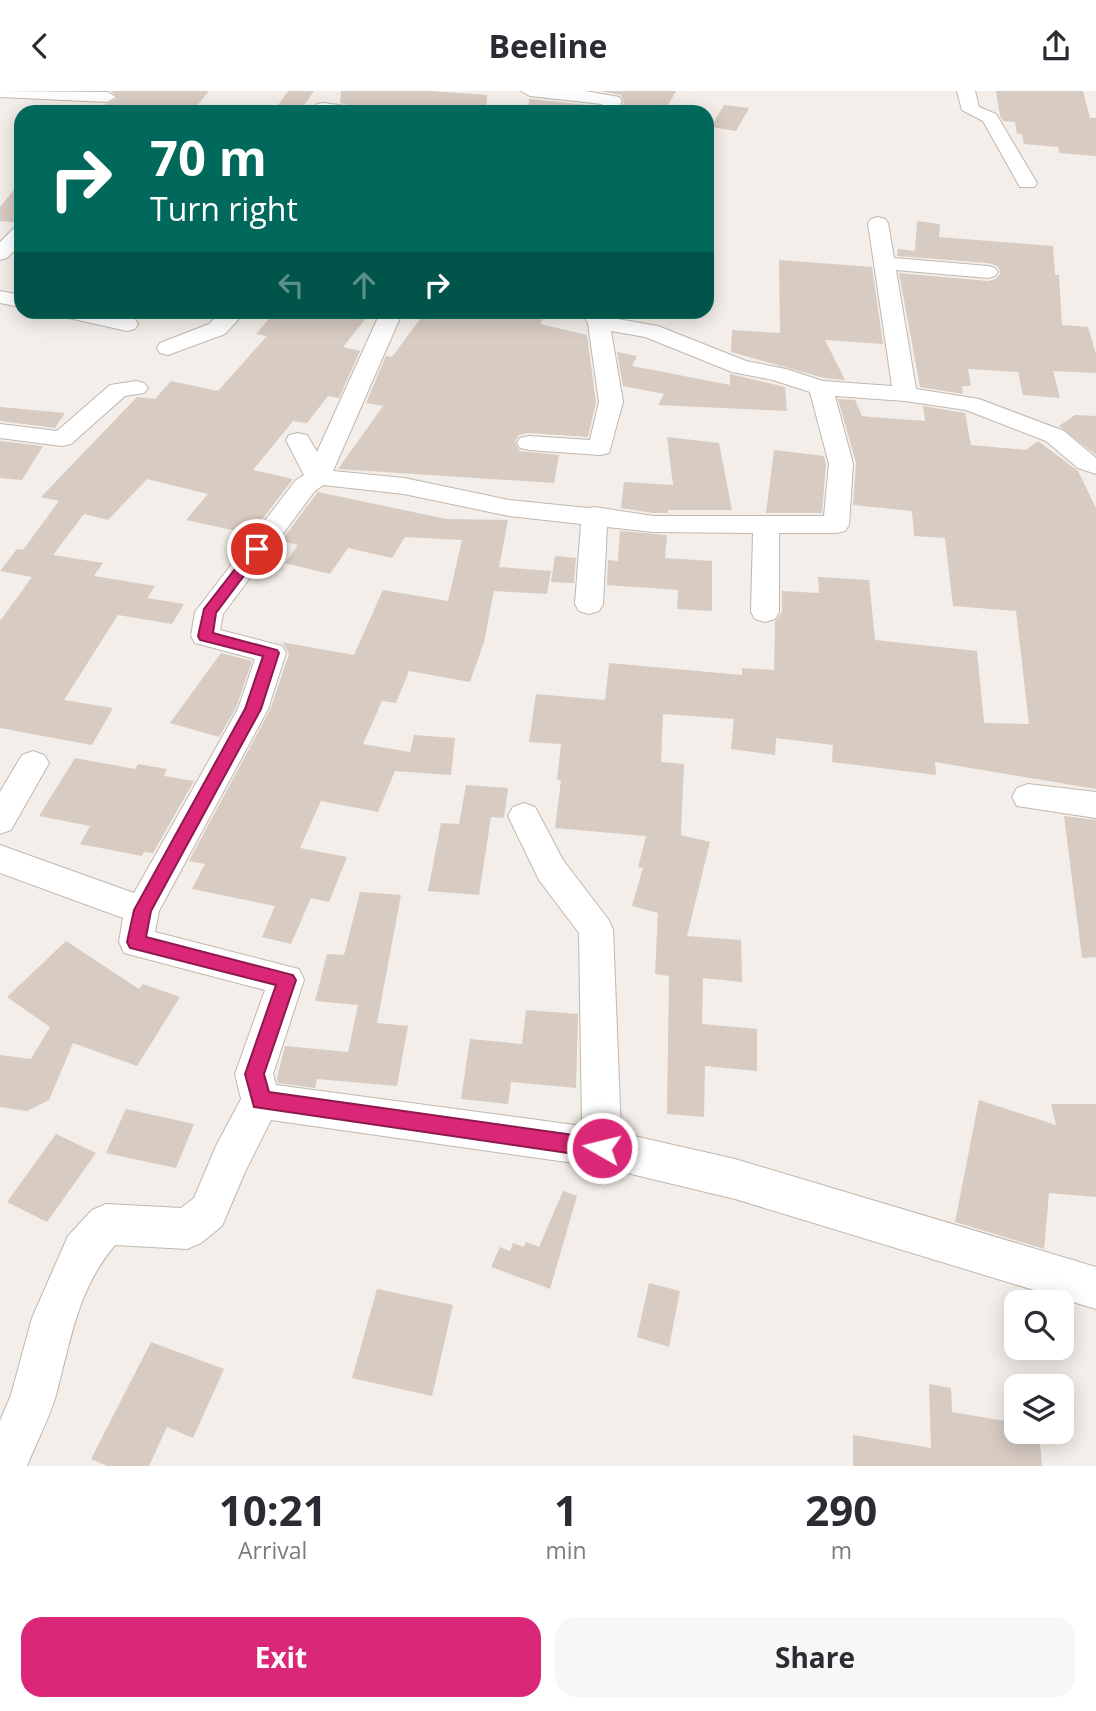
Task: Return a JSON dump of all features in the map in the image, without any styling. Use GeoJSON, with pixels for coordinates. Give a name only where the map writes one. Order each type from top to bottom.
{"type":"FeatureCollection","features":[{"type":"Feature","properties":{"kind":"street"},"geometry":{"type":"LineString","coordinates":[[326,105],[337,91]]}},
{"type":"Feature","properties":{"kind":"street"},"geometry":{"type":"LineString","coordinates":[[530,91],[566,92],[613,100],[610,105]]}},
{"type":"Feature","properties":{"kind":"street"},"geometry":{"type":"LineString","coordinates":[[966,91],[971,110],[990,118],[1027,183]]}},
{"type":"Feature","properties":{"kind":"street"},"geometry":{"type":"LineString","coordinates":[[0,92],[110,94]]}},
{"type":"Feature","properties":{"kind":"street"},"geometry":{"type":"LineString","coordinates":[[878,223],[905,394]]}},
{"type":"Feature","properties":{"kind":"street"},"geometry":{"type":"LineString","coordinates":[[0,254],[14,239]]}},
{"type":"Feature","properties":{"kind":"street"},"geometry":{"type":"LineString","coordinates":[[886,263],[988,272]]}},
{"type":"Feature","properties":{"kind":"street"},"geometry":{"type":"LineString","coordinates":[[104,319],[127,324]]}},
{"type":"Feature","properties":{"kind":"street"},"geometry":{"type":"LineString","coordinates":[[168,348],[217,329],[227,319]]}},
{"type":"Feature","properties":{"kind":"street"},"geometry":{"type":"LineString","coordinates":[[0,1454],[10,1451],[33,1398],[53,1318],[83,1251],[106,1224],[187,1229],[208,1212],[230,1160],[261,1101],[254,1074],[286,980],[136,942],[142,910],[253,709],[272,653],[205,636],[209,612],[305,486],[318,477],[389,319]]}},
{"type":"Feature","properties":{"kind":"street"},"geometry":{"type":"LineString","coordinates":[[529,443],[600,448],[611,402],[595,319]]}},
{"type":"Feature","properties":{"kind":"street"},"geometry":{"type":"LineString","coordinates":[[603,319],[650,331],[740,367],[778,374],[821,389],[905,394],[971,404],[1055,436],[1087,463],[1096,466]]}},
{"type":"Feature","properties":{"kind":"street"},"geometry":{"type":"LineString","coordinates":[[0,431],[62,439],[118,390],[136,388]]}},
{"type":"Feature","properties":{"kind":"street"},"geometry":{"type":"LineString","coordinates":[[318,477],[404,485],[509,507],[595,515],[653,534],[765,525],[836,525],[841,464],[821,389]]}},
{"type":"Feature","properties":{"kind":"street"},"geometry":{"type":"LineString","coordinates":[[298,440],[318,477]]}},
{"type":"Feature","properties":{"kind":"street"},"geometry":{"type":"LineString","coordinates":[[589,604],[595,515]]}},
{"type":"Feature","properties":{"kind":"street"},"geometry":{"type":"LineString","coordinates":[[765,525],[765,612]]}},
{"type":"Feature","properties":{"kind":"street"},"geometry":{"type":"LineString","coordinates":[[0,821],[33,763]]}},
{"type":"Feature","properties":{"kind":"street"},"geometry":{"type":"LineString","coordinates":[[1028,797],[1095,810]]}},
{"type":"Feature","properties":{"kind":"street"},"geometry":{"type":"LineString","coordinates":[[524,816],[551,870],[596,929],[602,1148]]}},
{"type":"Feature","properties":{"kind":"street"},"geometry":{"type":"LineString","coordinates":[[0,859],[142,910]]}},
{"type":"Feature","properties":{"kind":"street"},"geometry":{"type":"LineString","coordinates":[[261,1101],[602,1148],[736,1179],[1096,1288]]}},
{"type":"Feature","properties":{"kind":"building"},"geometry":{"type":"Polygon","coordinates":[[[111,91],[209,91],[198,105],[104,105],[118,98],[111,91]]]}},
{"type":"Feature","properties":{"kind":"building"},"geometry":{"type":"Polygon","coordinates":[[[288,91],[314,91],[304,105],[278,105],[288,91]]]}},
{"type":"Feature","properties":{"kind":"building"},"geometry":{"type":"Polygon","coordinates":[[[341,91],[432,91],[487,95],[486,105],[340,103],[341,91]]]}},
{"type":"Feature","properties":{"kind":"building"},"geometry":{"type":"Polygon","coordinates":[[[600,91],[676,91],[668,105],[622,105],[621,95],[600,91]]]}},
{"type":"Feature","properties":{"kind":"building"},"geometry":{"type":"Polygon","coordinates":[[[996,91],[1083,91],[1090,118],[1096,118],[1096,156],[1059,153],[1058,147],[1024,144],[1022,134],[1017,134],[1015,122],[1003,121],[1000,116],[996,91]]]}},
{"type":"Feature","properties":{"kind":"building"},"geometry":{"type":"Polygon","coordinates":[[[529,99],[588,105],[529,105],[529,99]]]}},
{"type":"Feature","properties":{"kind":"building"},"geometry":{"type":"Polygon","coordinates":[[[724,105],[749,108],[736,131],[714,127],[714,122],[724,105]]]}},
{"type":"Feature","properties":{"kind":"building"},"geometry":{"type":"Polygon","coordinates":[[[14,190],[14,222],[0,221],[0,207],[14,190]]]}},
{"type":"Feature","properties":{"kind":"building"},"geometry":{"type":"Polygon","coordinates":[[[917,221],[940,224],[939,237],[1053,246],[1055,275],[1059,275],[1062,325],[1088,327],[1096,354],[1096,373],[1053,371],[1060,398],[1023,395],[1018,372],[968,369],[971,386],[962,386],[963,394],[920,387],[899,273],[988,281],[996,279],[1001,272],[997,266],[988,263],[897,256],[898,249],[915,251],[917,221]]]}},
{"type":"Feature","properties":{"kind":"building"},"geometry":{"type":"Polygon","coordinates":[[[779,260],[872,267],[883,344],[825,340],[845,380],[824,378],[731,352],[732,330],[780,333],[779,260]]]}},
{"type":"Feature","properties":{"kind":"building"},"geometry":{"type":"Polygon","coordinates":[[[269,319],[366,319],[343,347],[360,351],[339,398],[328,396],[307,423],[293,421],[253,470],[293,479],[251,534],[186,520],[208,494],[147,479],[108,520],[84,514],[53,555],[103,563],[94,576],[155,586],[147,598],[184,604],[172,624],[118,615],[64,700],[113,708],[92,745],[0,728],[0,621],[32,577],[0,571],[17,549],[23,550],[59,501],[41,497],[137,397],[155,399],[171,381],[218,391],[267,336],[256,334],[269,319]]]}},
{"type":"Feature","properties":{"kind":"building"},"geometry":{"type":"Polygon","coordinates":[[[420,319],[543,319],[540,324],[587,335],[596,402],[588,437],[529,433],[519,435],[515,442],[519,451],[559,455],[554,483],[338,469],[383,406],[366,403],[386,356],[392,357],[420,319]]]}},
{"type":"Feature","properties":{"kind":"building"},"geometry":{"type":"Polygon","coordinates":[[[617,352],[637,356],[632,366],[730,385],[730,374],[785,387],[787,411],[658,405],[664,394],[623,386],[617,352]]]}},
{"type":"Feature","properties":{"kind":"building"},"geometry":{"type":"Polygon","coordinates":[[[838,399],[855,400],[862,416],[925,421],[923,406],[965,413],[971,445],[1026,450],[1038,441],[1078,471],[1096,508],[1096,789],[935,762],[936,775],[832,762],[833,745],[776,738],[775,755],[731,749],[734,719],[663,714],[661,762],[684,764],[681,835],[710,842],[687,936],[741,940],[742,982],[703,978],[702,1024],[757,1029],[757,1071],[705,1066],[704,1117],[667,1114],[669,976],[655,974],[658,913],[632,906],[643,868],[638,867],[646,836],[555,828],[561,780],[557,780],[561,744],[529,742],[536,694],[605,700],[609,663],[742,675],[742,668],[774,670],[775,622],[782,612],[782,591],[819,593],[818,577],[869,580],[875,640],[977,651],[984,723],[1029,724],[1016,611],[953,606],[945,538],[914,536],[912,511],[853,505],[856,463],[838,399]]]}},
{"type":"Feature","properties":{"kind":"building"},"geometry":{"type":"Polygon","coordinates":[[[0,407],[65,413],[55,428],[0,421],[0,407]]]}},
{"type":"Feature","properties":{"kind":"building"},"geometry":{"type":"Polygon","coordinates":[[[1075,415],[1096,416],[1096,455],[1059,426],[1075,415]]]}},
{"type":"Feature","properties":{"kind":"building"},"geometry":{"type":"Polygon","coordinates":[[[667,437],[719,443],[732,510],[668,510],[668,513],[653,513],[621,508],[624,482],[673,485],[667,437]]]}},
{"type":"Feature","properties":{"kind":"building"},"geometry":{"type":"Polygon","coordinates":[[[0,441],[43,446],[22,480],[0,478],[0,441]]]}},
{"type":"Feature","properties":{"kind":"building"},"geometry":{"type":"Polygon","coordinates":[[[774,450],[824,456],[826,464],[822,513],[766,513],[774,450]]]}},
{"type":"Feature","properties":{"kind":"building"},"geometry":{"type":"Polygon","coordinates":[[[318,492],[446,519],[508,520],[499,567],[551,571],[547,594],[494,591],[484,642],[470,682],[409,671],[396,703],[382,701],[363,744],[410,752],[414,735],[455,738],[451,775],[395,771],[378,812],[321,801],[300,848],[347,857],[329,902],[311,898],[291,944],[262,937],[275,906],[192,889],[205,864],[189,861],[270,710],[289,654],[283,643],[269,640],[354,655],[383,590],[448,601],[462,540],[405,537],[392,558],[348,548],[330,574],[285,563],[298,545],[281,541],[318,492]]]}},
{"type":"Feature","properties":{"kind":"building"},"geometry":{"type":"Polygon","coordinates":[[[620,531],[667,535],[665,558],[712,561],[712,611],[677,609],[678,590],[607,585],[608,560],[618,561],[620,531]]]}},
{"type":"Feature","properties":{"kind":"building"},"geometry":{"type":"Polygon","coordinates":[[[555,556],[576,558],[574,583],[551,582],[555,556]]]}},
{"type":"Feature","properties":{"kind":"building"},"geometry":{"type":"Polygon","coordinates":[[[221,653],[252,661],[236,708],[219,737],[170,723],[221,653]]]}},
{"type":"Feature","properties":{"kind":"building"},"geometry":{"type":"Polygon","coordinates":[[[75,758],[135,769],[138,764],[167,769],[164,776],[194,781],[153,853],[144,852],[142,856],[80,844],[90,826],[39,816],[75,758]]]}},
{"type":"Feature","properties":{"kind":"building"},"geometry":{"type":"Polygon","coordinates":[[[466,785],[508,788],[504,818],[491,817],[479,895],[428,891],[441,823],[459,824],[466,785]]]}},
{"type":"Feature","properties":{"kind":"building"},"geometry":{"type":"Polygon","coordinates":[[[1064,816],[1096,820],[1096,957],[1082,958],[1064,816]]]}},
{"type":"Feature","properties":{"kind":"building"},"geometry":{"type":"Polygon","coordinates":[[[360,892],[401,895],[377,1023],[408,1026],[397,1086],[317,1079],[315,1088],[278,1083],[285,1046],[348,1052],[358,1005],[315,1001],[327,954],[344,955],[360,892]]]}},
{"type":"Feature","properties":{"kind":"building"},"geometry":{"type":"Polygon","coordinates":[[[66,941],[139,989],[143,984],[180,997],[137,1066],[73,1043],[49,1100],[27,1111],[0,1107],[0,1055],[31,1059],[50,1027],[7,997],[66,941]]]}},
{"type":"Feature","properties":{"kind":"building"},"geometry":{"type":"Polygon","coordinates":[[[526,1010],[578,1014],[576,1088],[511,1082],[508,1104],[461,1099],[470,1039],[522,1044],[526,1010]]]}},
{"type":"Feature","properties":{"kind":"building"},"geometry":{"type":"Polygon","coordinates":[[[979,1100],[1056,1125],[1051,1104],[1096,1104],[1096,1197],[1049,1193],[1044,1249],[955,1222],[979,1100]]]}},
{"type":"Feature","properties":{"kind":"building"},"geometry":{"type":"Polygon","coordinates":[[[126,1109],[194,1124],[176,1168],[106,1153],[126,1109]]]}},
{"type":"Feature","properties":{"kind":"building"},"geometry":{"type":"Polygon","coordinates":[[[56,1134],[96,1153],[47,1222],[7,1202],[56,1134]]]}},
{"type":"Feature","properties":{"kind":"building"},"geometry":{"type":"Polygon","coordinates":[[[563,1191],[577,1196],[550,1289],[491,1267],[500,1247],[510,1251],[513,1243],[524,1247],[526,1242],[539,1247],[563,1191]]]}},
{"type":"Feature","properties":{"kind":"building"},"geometry":{"type":"Polygon","coordinates":[[[649,1283],[680,1291],[669,1347],[637,1337],[649,1283]]]}},
{"type":"Feature","properties":{"kind":"building"},"geometry":{"type":"Polygon","coordinates":[[[377,1289],[453,1305],[432,1396],[352,1378],[377,1289]]]}},
{"type":"Feature","properties":{"kind":"building"},"geometry":{"type":"Polygon","coordinates":[[[151,1342],[224,1369],[193,1438],[167,1427],[149,1466],[107,1466],[91,1459],[151,1342]]]}},
{"type":"Feature","properties":{"kind":"building"},"geometry":{"type":"Polygon","coordinates":[[[929,1384],[951,1388],[952,1412],[1004,1421],[1004,1444],[1040,1444],[1042,1466],[853,1466],[853,1435],[931,1448],[929,1384]]]}},
{"type":"Feature","properties":{"kind":"route"},"geometry":{"type":"LineString","coordinates":[[257,549],[209,612],[205,636],[272,653],[253,709],[142,910],[136,942],[286,980],[254,1074],[261,1101],[602,1148]]}}]}
